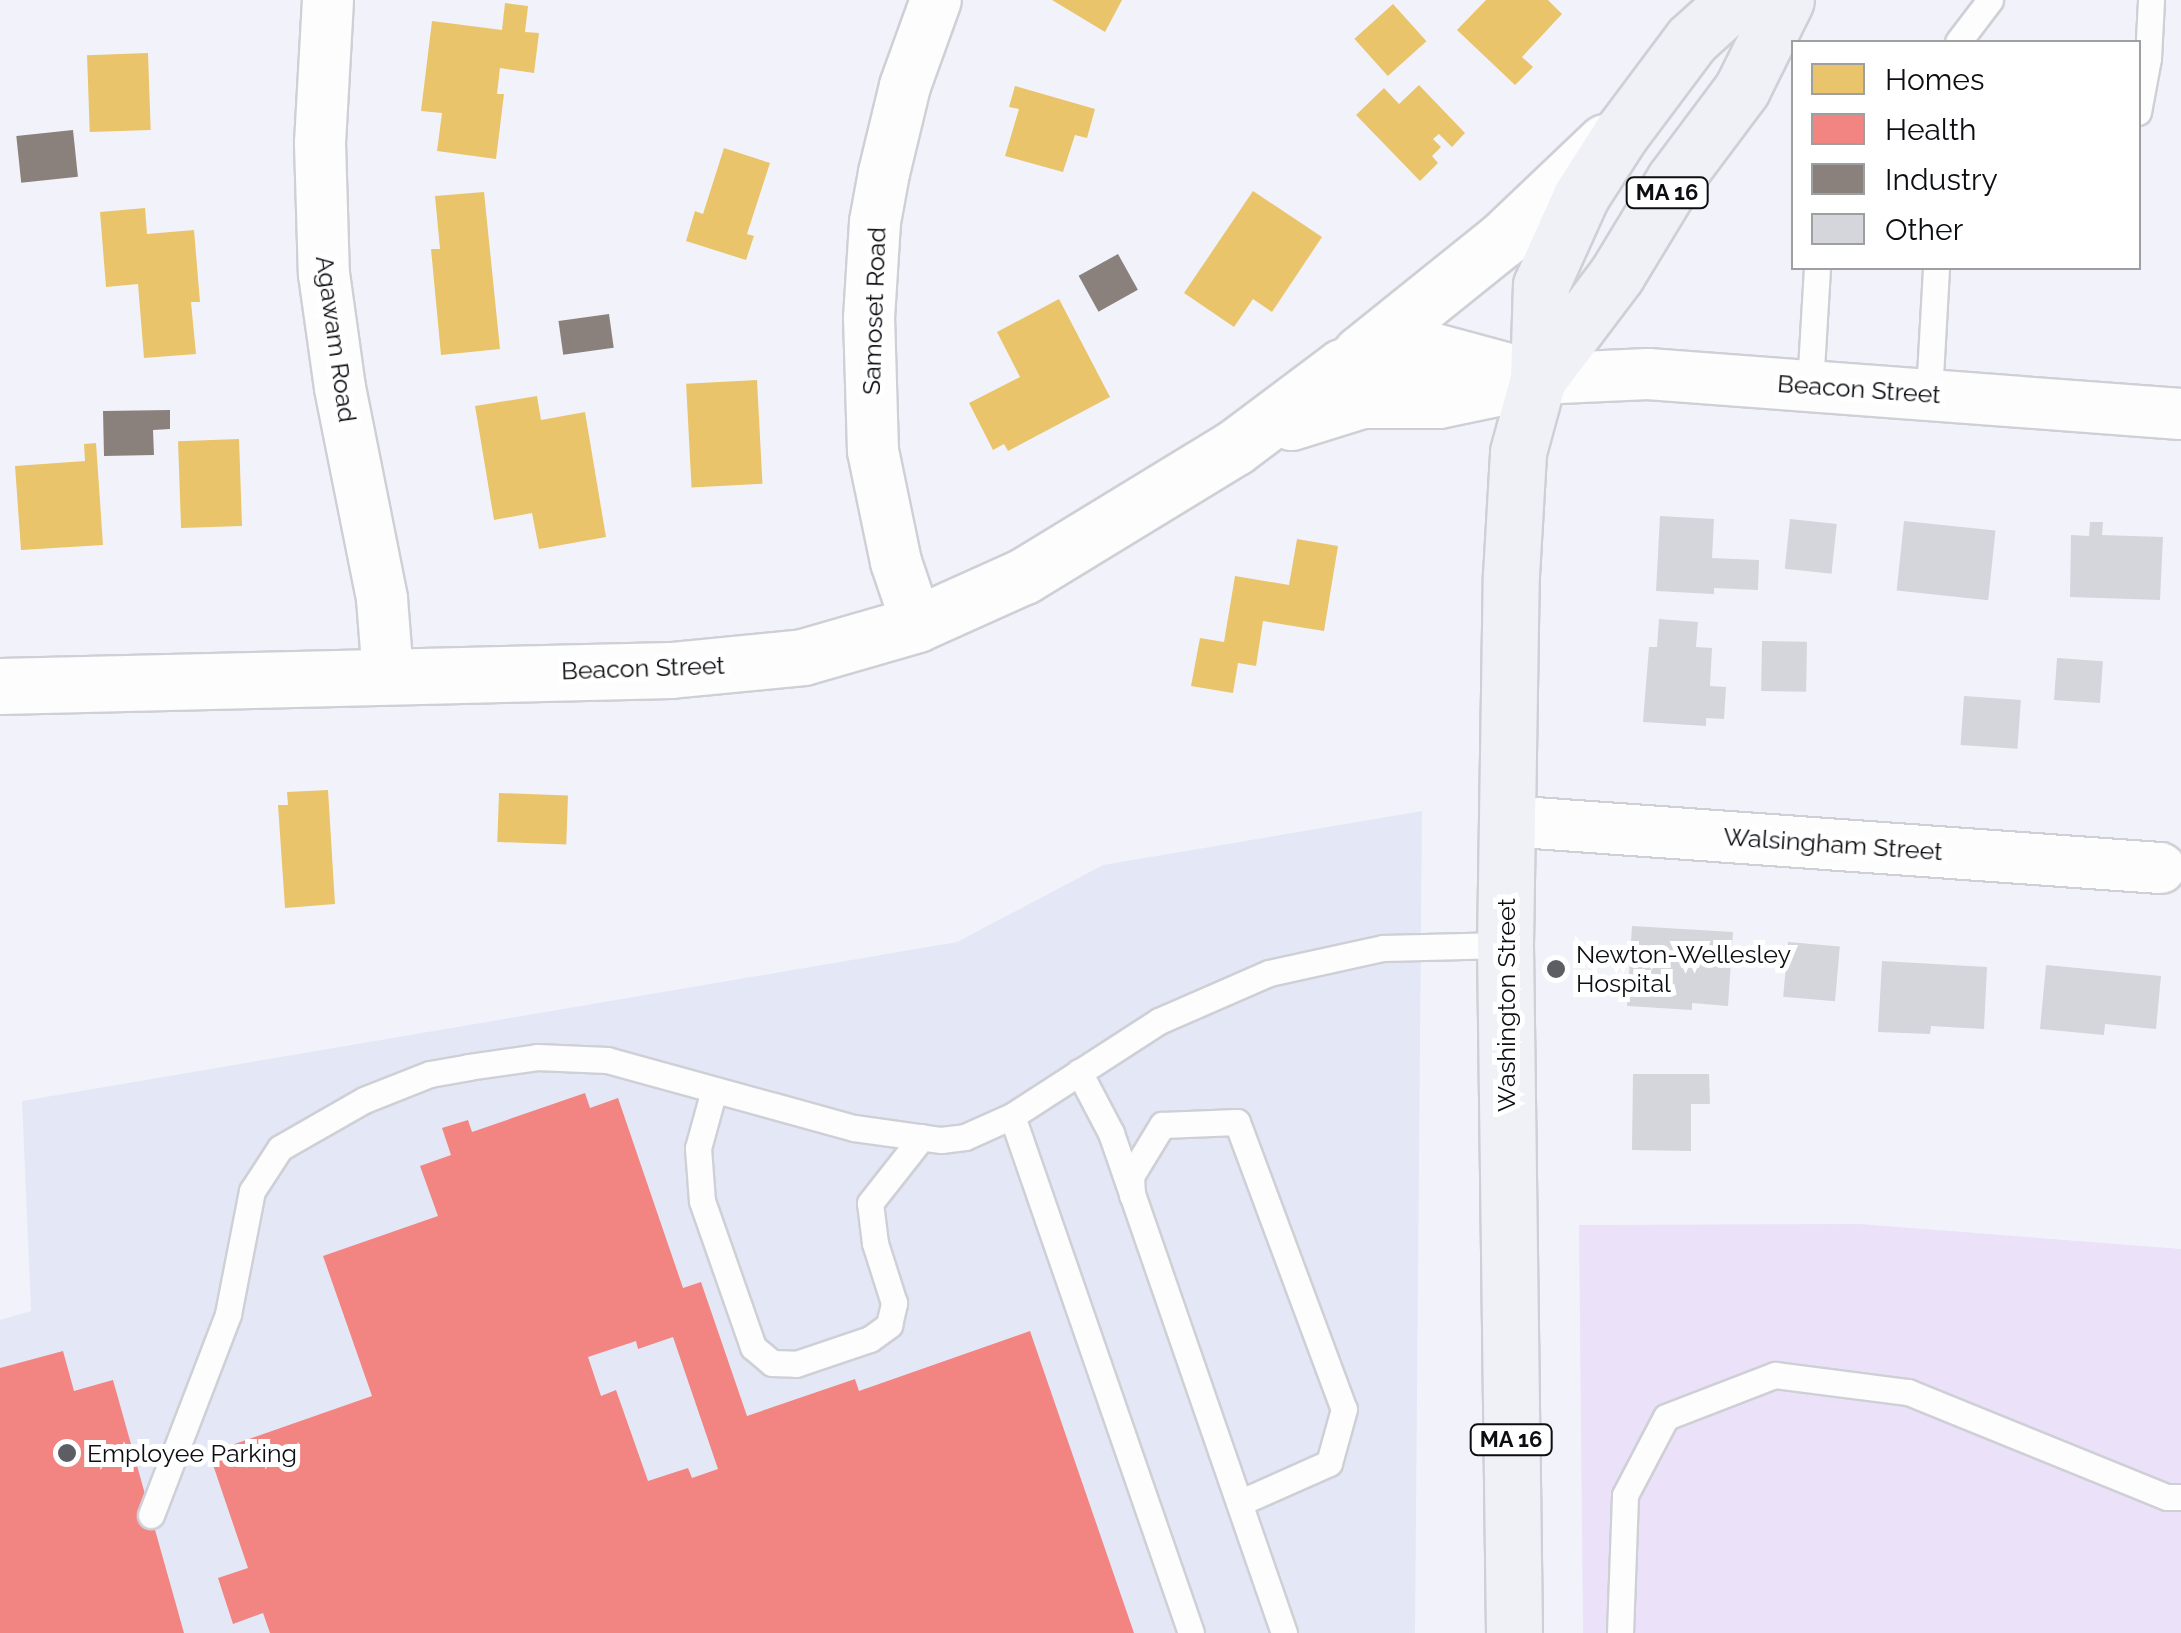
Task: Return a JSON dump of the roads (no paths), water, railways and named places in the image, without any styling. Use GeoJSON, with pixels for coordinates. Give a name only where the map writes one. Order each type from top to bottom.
{"type":"FeatureCollection","features":[{"type":"Feature","properties":{"kind":"main road","name":"Washington Street"},"geometry":{"type":"LineString","coordinates":[[1514,1633],[1504,945],[1515,480],[1521,438],[1538,380],[1543,274],[1582,196],[1639,108],[1691,40],[1735,0]]}},
{"type":"Feature","properties":{"kind":"main road","name":"Washington Street"},"geometry":{"type":"LineString","coordinates":[[1538,380],[1617,274],[1674,180],[1742,89],[1786,0]]}},
{"type":"Feature","properties":{"kind":"main road"},"geometry":{"type":"LineString","coordinates":[[1342,368],[1502,240],[1639,108]]}},
{"type":"Feature","properties":{"kind":"main road","name":"Beacon Street"},"geometry":{"type":"LineString","coordinates":[[0,686],[719,667],[803,657],[917,624],[1024,576],[1234,448],[1342,368],[1378,352],[1407,347],[1442,351],[1538,380]]}},
{"type":"Feature","properties":{"kind":"main road","name":"Beacon Street"},"geometry":{"type":"LineString","coordinates":[[1234,448],[1333,406],[1376,399],[1438,400],[1538,380]]}},
{"type":"Feature","properties":{"kind":"street","name":"Agawam Road"},"geometry":{"type":"LineString","coordinates":[[328,0],[320,142],[324,274],[338,374],[382,599],[388,675]]}},
{"type":"Feature","properties":{"kind":"street","name":"Samoset Road"},"geometry":{"type":"LineString","coordinates":[[917,624],[896,562],[873,451],[868,318],[884,172],[905,86],[936,0]]}},
{"type":"Feature","properties":{"kind":"street","name":"Beacon Street"},"geometry":{"type":"LineString","coordinates":[[1538,380],[1648,374],[2181,414]]}},
{"type":"Feature","properties":{"kind":"street","name":"Walsingham Street"},"geometry":{"type":"LineString","coordinates":[[1506,820],[2160,868]]}},
{"type":"Feature","properties":{"kind":"lane"},"geometry":{"type":"LineString","coordinates":[[1960,40],[1990,0]]}},
{"type":"Feature","properties":{"kind":"lane"},"geometry":{"type":"LineString","coordinates":[[2141,96],[2148,58],[2150,0]]}},
{"type":"Feature","properties":{"kind":"lane"},"geometry":{"type":"LineString","coordinates":[[1810,386],[1818,270]]}},
{"type":"Feature","properties":{"kind":"lane"},"geometry":{"type":"LineString","coordinates":[[1929,394],[1936,270]]}},
{"type":"Feature","properties":{"kind":"lane"},"geometry":{"type":"LineString","coordinates":[[150,1515],[228,1314],[252,1191],[280,1148],[364,1100],[430,1074],[502,1062],[537,1058],[606,1060],[854,1128],[922,1138],[965,1136],[1012,1116],[1159,1020],[1269,972],[1383,948],[1504,945]]}},
{"type":"Feature","properties":{"kind":"lane"},"geometry":{"type":"LineString","coordinates":[[1079,1072],[1111,1133],[1284,1633]]}},
{"type":"Feature","properties":{"kind":"lane"},"geometry":{"type":"LineString","coordinates":[[714,1090],[698,1148],[702,1201],[754,1348],[772,1363],[796,1364],[870,1339],[889,1326],[894,1304],[875,1243],[870,1203],[922,1138]]}},
{"type":"Feature","properties":{"kind":"lane"},"geometry":{"type":"LineString","coordinates":[[1012,1116],[1191,1633]]}},
{"type":"Feature","properties":{"kind":"lane"},"geometry":{"type":"LineString","coordinates":[[1132,1195],[1132,1176],[1162,1125],[1237,1122],[1344,1409],[1329,1464],[1239,1503]]}},
{"type":"Feature","properties":{"kind":"lane"},"geometry":{"type":"LineString","coordinates":[[1620,1633],[1625,1495],[1666,1417],[1774,1376],[1908,1392],[2167,1497],[2181,1498]]}},
{"type":"Feature","properties":{"kind":"place","name":"Newton-Wellesley Hospital"},"geometry":{"type":"Point","coordinates":[1556,969]}},
{"type":"Feature","properties":{"kind":"place","name":"Employee Parking"},"geometry":{"type":"Point","coordinates":[67,1453]}}]}
